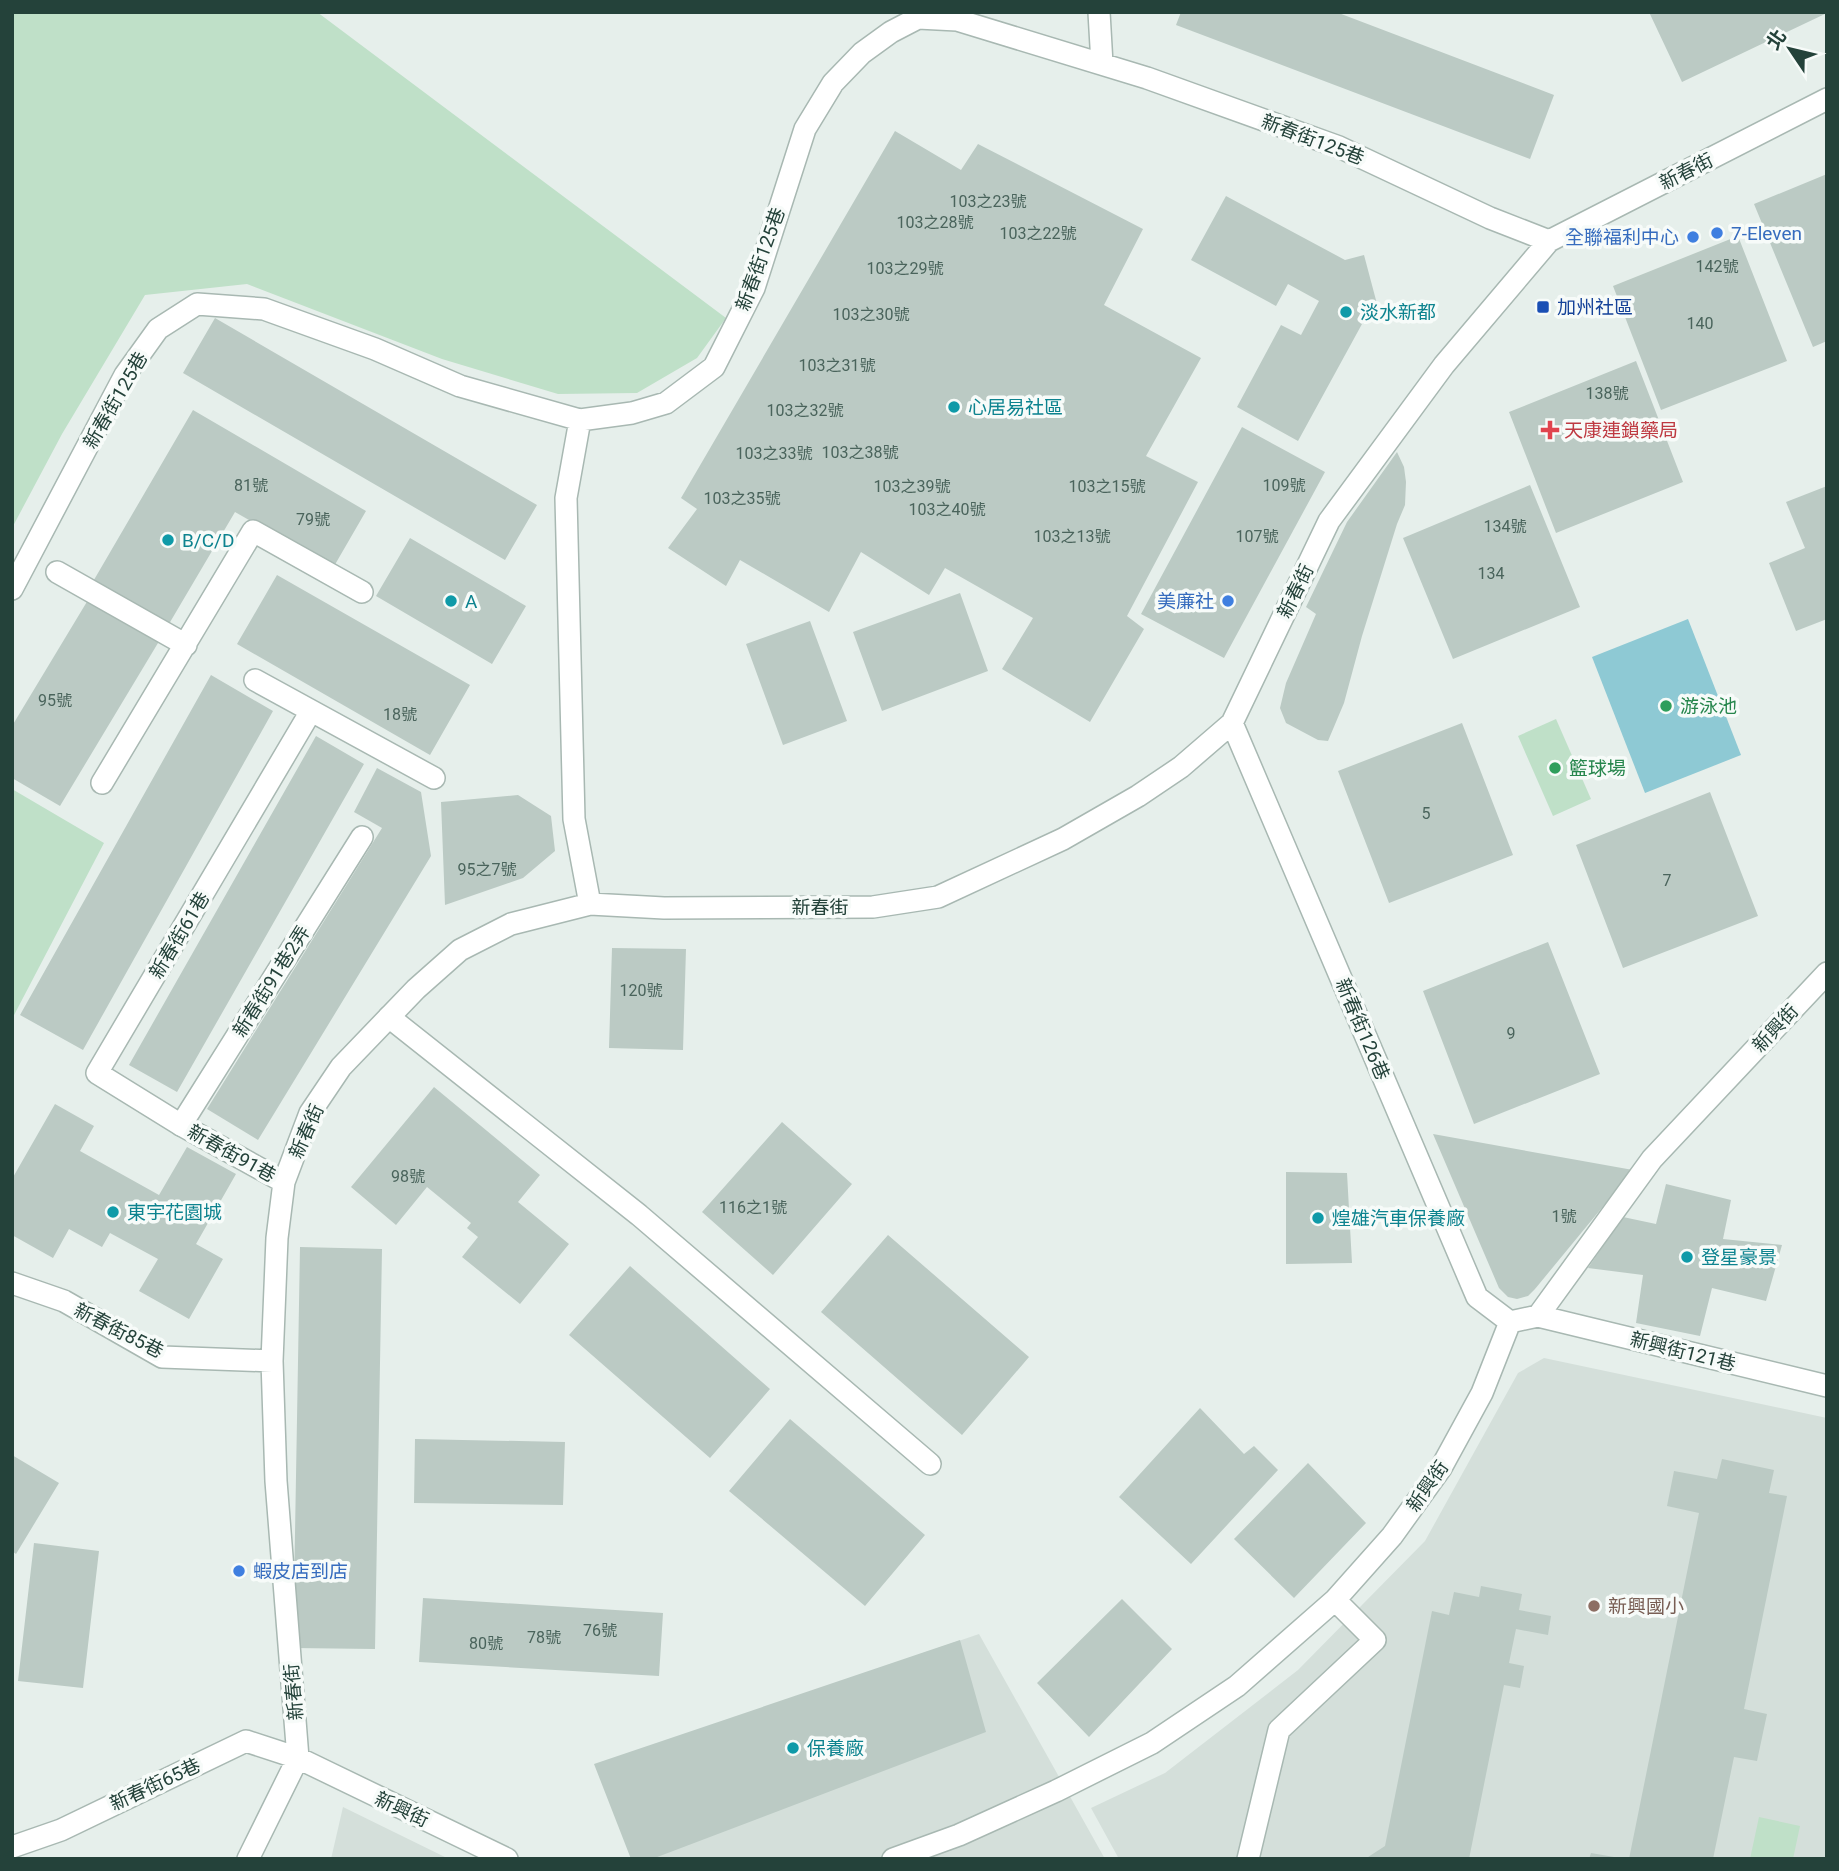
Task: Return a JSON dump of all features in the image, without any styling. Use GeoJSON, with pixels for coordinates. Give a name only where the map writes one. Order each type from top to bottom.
{"type":"FeatureCollection","features":[{"type":"Feature","properties":{"kind":"street"},"geometry":{"type":"LineString","coordinates":[[1099,12],[1102,64]]}},
{"type":"Feature","properties":{"kind":"street","name":"新春街125巷"},"geometry":{"type":"LineString","coordinates":[[12,589],[125,375],[158,330],[197,304],[264,309],[375,349],[460,386],[580,420],[632,414],[666,403],[714,367],[754,288],[805,129],[833,83],[862,53],[891,32],[918,18],[957,20],[1147,78],[1339,147],[1490,218],[1549,241]]}},
{"type":"Feature","properties":{"kind":"street","name":"新春街"},"geometry":{"type":"LineString","coordinates":[[298,1758],[276,1480],[272,1361],[277,1238],[284,1182],[310,1114],[341,1067],[416,989],[460,950],[511,924],[590,904],[664,908],[873,907],[938,897],[1063,839],[1138,796],[1181,767],[1232,723],[1329,521],[1444,365],[1549,241],[1827,99]]}},
{"type":"Feature","properties":{"kind":"street"},"geometry":{"type":"LineString","coordinates":[[580,420],[566,498],[574,819],[590,904]]}},
{"type":"Feature","properties":{"kind":"street"},"geometry":{"type":"LineString","coordinates":[[102,783],[253,531],[362,592]]}},
{"type":"Feature","properties":{"kind":"street"},"geometry":{"type":"LineString","coordinates":[[57,572],[186,645]]}},
{"type":"Feature","properties":{"kind":"street"},"geometry":{"type":"LineString","coordinates":[[255,680],[434,778]]}},
{"type":"Feature","properties":{"kind":"street","name":"新春街61巷"},"geometry":{"type":"LineString","coordinates":[[181,1125],[97,1073],[311,711]]}},
{"type":"Feature","properties":{"kind":"street","name":"新春街126巷"},"geometry":{"type":"LineString","coordinates":[[1232,723],[1477,1297],[1510,1322]]}},
{"type":"Feature","properties":{"kind":"street","name":"新春街91巷2弄"},"geometry":{"type":"LineString","coordinates":[[181,1125],[362,837]]}},
{"type":"Feature","properties":{"kind":"street","name":"新興街"},"geometry":{"type":"LineString","coordinates":[[1538,1316],[1652,1159],[1827,973]]}},
{"type":"Feature","properties":{"kind":"street"},"geometry":{"type":"LineString","coordinates":[[389,1017],[639,1216],[930,1464]]}},
{"type":"Feature","properties":{"kind":"street","name":"新春街91巷"},"geometry":{"type":"LineString","coordinates":[[181,1125],[284,1182]]}},
{"type":"Feature","properties":{"kind":"street","name":"新春街85巷"},"geometry":{"type":"LineString","coordinates":[[12,1283],[64,1301],[162,1357],[272,1361]]}},
{"type":"Feature","properties":{"kind":"street"},"geometry":{"type":"LineString","coordinates":[[1510,1322],[1538,1316]]}},
{"type":"Feature","properties":{"kind":"street","name":"新興街121巷"},"geometry":{"type":"LineString","coordinates":[[1538,1316],[1827,1386]]}},
{"type":"Feature","properties":{"kind":"street","name":"新興街"},"geometry":{"type":"LineString","coordinates":[[893,1859],[971,1830],[1152,1743],[1237,1686],[1335,1600],[1392,1536],[1441,1468],[1482,1393],[1510,1322]]}},
{"type":"Feature","properties":{"kind":"street"},"geometry":{"type":"LineString","coordinates":[[1248,1859],[1279,1730],[1375,1640],[1335,1600]]}},
{"type":"Feature","properties":{"kind":"street","name":"新春街65巷"},"geometry":{"type":"LineString","coordinates":[[12,1847],[61,1830],[246,1741],[298,1758]]}},
{"type":"Feature","properties":{"kind":"street"},"geometry":{"type":"LineString","coordinates":[[248,1859],[298,1758]]}},
{"type":"Feature","properties":{"kind":"street","name":"新興街"},"geometry":{"type":"LineString","coordinates":[[298,1758],[507,1859]]}},
{"type":"Feature","properties":{"kind":"shaded area","name":"新興國小"},"geometry":{"type":"Polygon","coordinates":[[[1544,1358],[1827,1418],[1827,1859],[1119,1859],[1091,1808],[1165,1773],[1298,1670],[1425,1541],[1518,1373],[1544,1358]]]}},
{"type":"Feature","properties":{"kind":"shaded area"},"geometry":{"type":"Polygon","coordinates":[[[979,1634],[1105,1859],[642,1859],[605,1762],[979,1634]]]}},
{"type":"Feature","properties":{"kind":"shaded area"},"geometry":{"type":"Polygon","coordinates":[[[343,1807],[449,1859],[331,1859],[343,1807]]]}},
{"type":"Feature","properties":{"kind":"green space"},"geometry":{"type":"Polygon","coordinates":[[[12,12],[317,12],[726,318],[697,358],[637,393],[558,394],[442,359],[247,284],[145,295],[62,434],[12,528],[12,12]]]}},
{"type":"Feature","properties":{"kind":"green space","name":"籃球場"},"geometry":{"type":"Polygon","coordinates":[[[1556,719],[1591,799],[1553,816],[1518,736],[1556,719]]]}},
{"type":"Feature","properties":{"kind":"green space"},"geometry":{"type":"Polygon","coordinates":[[[12,789],[104,843],[12,1019],[12,789]]]}},
{"type":"Feature","properties":{"kind":"green space"},"geometry":{"type":"Polygon","coordinates":[[[1759,1817],[1800,1826],[1793,1859],[1750,1859],[1759,1817]]]}},
{"type":"Feature","properties":{"kind":"water","name":"游泳池"},"geometry":{"type":"Polygon","coordinates":[[[1688,619],[1741,755],[1645,793],[1592,657],[1688,619]]]}},
{"type":"Feature","properties":{"kind":"building"},"geometry":{"type":"Polygon","coordinates":[[[1181,12],[1336,12],[1554,95],[1530,159],[1176,25],[1181,12]]]}},
{"type":"Feature","properties":{"kind":"building"},"geometry":{"type":"Polygon","coordinates":[[[1649,12],[1827,12],[1827,13],[1682,82],[1649,12]]]}},
{"type":"Feature","properties":{"kind":"building","name":"心居易社區"},"geometry":{"type":"Polygon","coordinates":[[[895,131],[961,170],[978,144],[1143,229],[1104,305],[1201,358],[1146,456],[1198,482],[1127,616],[1144,629],[1090,722],[1002,669],[1033,618],[945,568],[929,595],[861,552],[829,612],[740,560],[726,586],[668,548],[697,509],[681,498],[895,131]]]}},
{"type":"Feature","properties":{"kind":"building"},"geometry":{"type":"Polygon","coordinates":[[[1827,174],[1827,341],[1813,347],[1754,204],[1827,174]]]}},
{"type":"Feature","properties":{"kind":"building","name":"淡水新都"},"geometry":{"type":"Polygon","coordinates":[[[1226,196],[1345,260],[1364,255],[1381,319],[1362,324],[1298,441],[1237,407],[1281,325],[1301,335],[1319,301],[1288,284],[1276,306],[1191,260],[1226,196]]]}},
{"type":"Feature","properties":{"kind":"building"},"geometry":{"type":"Polygon","coordinates":[[[1738,236],[1787,361],[1661,410],[1613,286],[1738,236]]]}},
{"type":"Feature","properties":{"kind":"building"},"geometry":{"type":"Polygon","coordinates":[[[215,318],[537,505],[505,560],[183,373],[215,318]]]}},
{"type":"Feature","properties":{"kind":"building"},"geometry":{"type":"Polygon","coordinates":[[[1636,361],[1683,482],[1556,533],[1509,412],[1636,361]]]}},
{"type":"Feature","properties":{"kind":"building","name":"B/C/D"},"geometry":{"type":"Polygon","coordinates":[[[193,410],[366,511],[333,568],[235,512],[166,629],[91,585],[193,410]]]}},
{"type":"Feature","properties":{"kind":"building"},"geometry":{"type":"Polygon","coordinates":[[[1242,427],[1325,472],[1224,658],[1141,614],[1242,427]]]}},
{"type":"Feature","properties":{"kind":"building"},"geometry":{"type":"Polygon","coordinates":[[[1397,452],[1404,467],[1405,505],[1362,636],[1344,703],[1328,741],[1318,740],[1286,723],[1280,708],[1286,683],[1316,614],[1306,607],[1347,522],[1397,452]]]}},
{"type":"Feature","properties":{"kind":"building"},"geometry":{"type":"Polygon","coordinates":[[[1530,485],[1580,607],[1453,659],[1403,538],[1530,485]]]}},
{"type":"Feature","properties":{"kind":"building"},"geometry":{"type":"Polygon","coordinates":[[[1827,486],[1827,619],[1796,631],[1769,563],[1805,548],[1786,502],[1827,486]]]}},
{"type":"Feature","properties":{"kind":"building","name":"A"},"geometry":{"type":"Polygon","coordinates":[[[410,538],[526,606],[492,664],[376,596],[410,538]]]}},
{"type":"Feature","properties":{"kind":"building"},"geometry":{"type":"Polygon","coordinates":[[[277,575],[470,685],[430,755],[237,644],[277,575]]]}},
{"type":"Feature","properties":{"kind":"building"},"geometry":{"type":"Polygon","coordinates":[[[960,593],[988,671],[882,711],[853,632],[960,593]]]}},
{"type":"Feature","properties":{"kind":"building"},"geometry":{"type":"Polygon","coordinates":[[[91,595],[161,638],[60,806],[12,778],[12,726],[91,595]]]}},
{"type":"Feature","properties":{"kind":"building"},"geometry":{"type":"Polygon","coordinates":[[[810,621],[847,721],[783,745],[746,644],[810,621]]]}},
{"type":"Feature","properties":{"kind":"building"},"geometry":{"type":"Polygon","coordinates":[[[211,675],[273,711],[83,1050],[20,1015],[211,675]]]}},
{"type":"Feature","properties":{"kind":"building"},"geometry":{"type":"Polygon","coordinates":[[[1462,723],[1513,855],[1389,903],[1338,771],[1462,723]]]}},
{"type":"Feature","properties":{"kind":"building"},"geometry":{"type":"Polygon","coordinates":[[[316,736],[364,764],[177,1092],[129,1065],[316,736]]]}},
{"type":"Feature","properties":{"kind":"building"},"geometry":{"type":"Polygon","coordinates":[[[377,768],[421,792],[431,856],[258,1140],[207,1109],[382,828],[354,812],[377,768]]]}},
{"type":"Feature","properties":{"kind":"building"},"geometry":{"type":"Polygon","coordinates":[[[1710,792],[1758,916],[1623,968],[1576,845],[1710,792]]]}},
{"type":"Feature","properties":{"kind":"building"},"geometry":{"type":"Polygon","coordinates":[[[518,795],[551,816],[555,851],[523,878],[445,905],[441,802],[518,795]]]}},
{"type":"Feature","properties":{"kind":"building"},"geometry":{"type":"Polygon","coordinates":[[[1548,942],[1600,1074],[1474,1124],[1423,991],[1548,942]]]}},
{"type":"Feature","properties":{"kind":"building"},"geometry":{"type":"Polygon","coordinates":[[[612,948],[686,949],[683,1050],[609,1048],[612,948]]]}},
{"type":"Feature","properties":{"kind":"building"},"geometry":{"type":"Polygon","coordinates":[[[434,1087],[540,1175],[518,1202],[569,1244],[520,1304],[462,1257],[478,1237],[467,1228],[471,1223],[427,1187],[396,1225],[351,1187],[434,1087]]]}},
{"type":"Feature","properties":{"kind":"building","name":"東宇花園城"},"geometry":{"type":"Polygon","coordinates":[[[55,1104],[94,1126],[80,1151],[159,1195],[187,1147],[236,1174],[196,1244],[223,1259],[189,1319],[139,1291],[158,1259],[110,1233],[102,1247],[69,1229],[53,1258],[12,1235],[12,1179],[55,1104]]]}},
{"type":"Feature","properties":{"kind":"building"},"geometry":{"type":"Polygon","coordinates":[[[782,1122],[852,1184],[773,1275],[702,1212],[782,1122]]]}},
{"type":"Feature","properties":{"kind":"building"},"geometry":{"type":"Polygon","coordinates":[[[1433,1134],[1633,1170],[1535,1289],[1528,1296],[1517,1299],[1508,1297],[1499,1288],[1433,1134]]]}},
{"type":"Feature","properties":{"kind":"building","name":"煌雄汽車保養廠"},"geometry":{"type":"Polygon","coordinates":[[[1286,1172],[1347,1173],[1352,1263],[1286,1264],[1286,1172]]]}},
{"type":"Feature","properties":{"kind":"building","name":"登星豪景"},"geometry":{"type":"Polygon","coordinates":[[[1666,1184],[1731,1200],[1723,1239],[1782,1245],[1766,1301],[1712,1288],[1700,1336],[1636,1323],[1643,1275],[1588,1268],[1623,1217],[1656,1224],[1666,1184]]]}},
{"type":"Feature","properties":{"kind":"building"},"geometry":{"type":"Polygon","coordinates":[[[888,1235],[1029,1357],[962,1435],[821,1312],[888,1235]]]}},
{"type":"Feature","properties":{"kind":"building"},"geometry":{"type":"Polygon","coordinates":[[[300,1247],[382,1249],[375,1649],[293,1648],[300,1247]]]}},
{"type":"Feature","properties":{"kind":"building"},"geometry":{"type":"Polygon","coordinates":[[[630,1266],[770,1389],[710,1458],[569,1335],[630,1266]]]}},
{"type":"Feature","properties":{"kind":"building"},"geometry":{"type":"Polygon","coordinates":[[[1200,1408],[1244,1454],[1254,1446],[1278,1470],[1191,1564],[1119,1497],[1200,1408]]]}},
{"type":"Feature","properties":{"kind":"building"},"geometry":{"type":"Polygon","coordinates":[[[790,1419],[925,1535],[865,1606],[729,1491],[790,1419]]]}},
{"type":"Feature","properties":{"kind":"building"},"geometry":{"type":"Polygon","coordinates":[[[415,1439],[565,1442],[563,1505],[414,1503],[415,1439]]]}},
{"type":"Feature","properties":{"kind":"building"},"geometry":{"type":"Polygon","coordinates":[[[12,1455],[59,1483],[16,1554],[12,1551],[12,1455]]]}},
{"type":"Feature","properties":{"kind":"building"},"geometry":{"type":"Polygon","coordinates":[[[1722,1459],[1774,1470],[1769,1493],[1787,1496],[1744,1709],[1767,1714],[1757,1761],[1734,1757],[1713,1859],[1629,1859],[1699,1513],[1667,1506],[1674,1471],[1717,1479],[1722,1459]]]}},
{"type":"Feature","properties":{"kind":"building"},"geometry":{"type":"Polygon","coordinates":[[[1308,1463],[1366,1523],[1294,1598],[1234,1539],[1308,1463]]]}},
{"type":"Feature","properties":{"kind":"building"},"geometry":{"type":"Polygon","coordinates":[[[34,1543],[99,1551],[83,1688],[18,1681],[34,1543]]]}},
{"type":"Feature","properties":{"kind":"building"},"geometry":{"type":"Polygon","coordinates":[[[1481,1586],[1522,1594],[1519,1610],[1551,1616],[1548,1635],[1516,1629],[1509,1663],[1524,1666],[1520,1688],[1504,1685],[1469,1859],[1365,1859],[1385,1846],[1432,1611],[1449,1615],[1454,1592],[1479,1597],[1481,1586]]]}},
{"type":"Feature","properties":{"kind":"building"},"geometry":{"type":"Polygon","coordinates":[[[423,1598],[663,1613],[659,1676],[419,1662],[423,1598]]]}},
{"type":"Feature","properties":{"kind":"building"},"geometry":{"type":"Polygon","coordinates":[[[1122,1599],[1172,1649],[1089,1737],[1037,1683],[1122,1599]]]}},
{"type":"Feature","properties":{"kind":"building","name":"保養廠"},"geometry":{"type":"Polygon","coordinates":[[[960,1640],[986,1732],[652,1859],[631,1859],[594,1764],[960,1640]]]}},
{"type":"Feature","properties":{"kind":"building"},"geometry":{"type":"Polygon","coordinates":[[[1591,1853],[1614,1857],[1614,1859],[1589,1859],[1591,1853]]]}},
{"type":"Feature","properties":{"kind":"place","name":"7-Eleven"},"geometry":{"type":"Point","coordinates":[1717,233]}},
{"type":"Feature","properties":{"kind":"place","name":"全聯福利中心"},"geometry":{"type":"Point","coordinates":[1693,237]}},
{"type":"Feature","properties":{"kind":"place","name":"加州社區"},"geometry":{"type":"Point","coordinates":[1543,307]}},
{"type":"Feature","properties":{"kind":"place","name":"淡水新都"},"geometry":{"type":"Point","coordinates":[1346,312]}},
{"type":"Feature","properties":{"kind":"place","name":"心居易社區"},"geometry":{"type":"Point","coordinates":[954,407]}},
{"type":"Feature","properties":{"kind":"place","name":"天康連鎖藥局"},"geometry":{"type":"Point","coordinates":[1550,430]}},
{"type":"Feature","properties":{"kind":"place","name":"B/C/D"},"geometry":{"type":"Point","coordinates":[168,540]}},
{"type":"Feature","properties":{"kind":"place","name":"A"},"geometry":{"type":"Point","coordinates":[451,601]}},
{"type":"Feature","properties":{"kind":"place","name":"美廉社"},"geometry":{"type":"Point","coordinates":[1228,601]}},
{"type":"Feature","properties":{"kind":"place","name":"游泳池"},"geometry":{"type":"Point","coordinates":[1666,706]}},
{"type":"Feature","properties":{"kind":"place","name":"籃球場"},"geometry":{"type":"Point","coordinates":[1555,768]}},
{"type":"Feature","properties":{"kind":"place","name":"東宇花園城"},"geometry":{"type":"Point","coordinates":[113,1212]}},
{"type":"Feature","properties":{"kind":"place","name":"煌雄汽車保養廠"},"geometry":{"type":"Point","coordinates":[1318,1218]}},
{"type":"Feature","properties":{"kind":"place","name":"登星豪景"},"geometry":{"type":"Point","coordinates":[1687,1257]}},
{"type":"Feature","properties":{"kind":"place","name":"蝦皮店到店"},"geometry":{"type":"Point","coordinates":[239,1571]}},
{"type":"Feature","properties":{"kind":"place","name":"新興國小"},"geometry":{"type":"Point","coordinates":[1594,1606]}},
{"type":"Feature","properties":{"kind":"place","name":"保養廠"},"geometry":{"type":"Point","coordinates":[793,1748]}}]}
